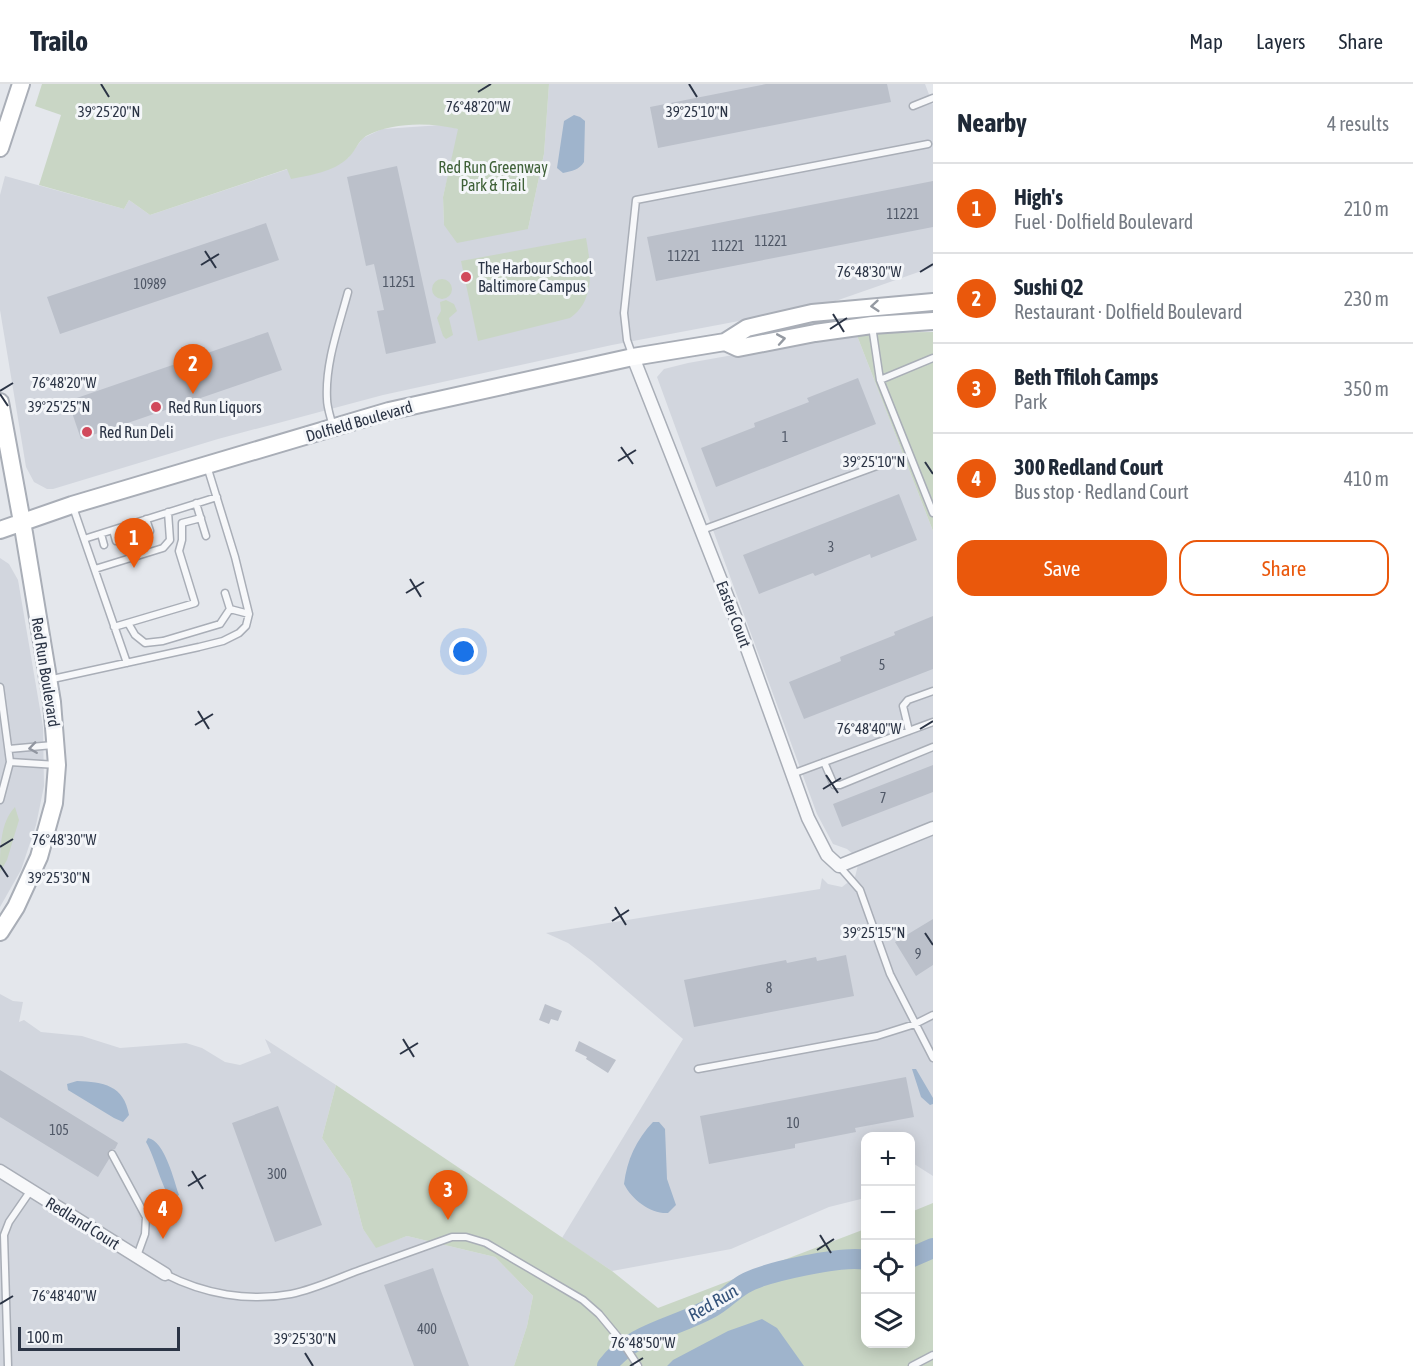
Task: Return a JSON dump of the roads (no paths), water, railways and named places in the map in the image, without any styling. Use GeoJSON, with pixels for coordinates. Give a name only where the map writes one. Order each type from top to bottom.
{"type":"FeatureCollection","features":[{"type":"Feature","properties":{"kind":"main road"},"geometry":{"type":"LineString","coordinates":[[0,148],[21,84]]}},
{"type":"Feature","properties":{"kind":"main road","name":"Dolfield Boulevard"},"geometry":{"type":"LineString","coordinates":[[0,530],[72,505],[389,411],[633,357],[725,342],[747,328],[812,313],[933,303]]}},
{"type":"Feature","properties":{"kind":"main road","name":"Dolfield Boulevard"},"geometry":{"type":"LineString","coordinates":[[725,342],[738,348],[872,325],[933,321]]}},
{"type":"Feature","properties":{"kind":"main road","name":"Red Run Boulevard"},"geometry":{"type":"LineString","coordinates":[[0,402],[2,424],[23,523],[57,744],[54,803],[39,857],[16,906],[0,932]]}},
{"type":"Feature","properties":{"kind":"street","name":"Easter Court"},"geometry":{"type":"LineString","coordinates":[[633,357],[740,629],[808,818],[822,846],[839,867]]}},
{"type":"Feature","properties":{"kind":"street"},"geometry":{"type":"LineString","coordinates":[[839,867],[933,828]]}},
{"type":"Feature","properties":{"kind":"street","name":"Redland Court"},"geometry":{"type":"LineString","coordinates":[[0,1171],[165,1274]]}},
{"type":"Feature","properties":{"kind":"lane"},"geometry":{"type":"LineString","coordinates":[[913,106],[933,98]]}},
{"type":"Feature","properties":{"kind":"lane"},"geometry":{"type":"LineString","coordinates":[[633,357],[627,340],[624,314],[636,200],[928,144]]}},
{"type":"Feature","properties":{"kind":"lane"},"geometry":{"type":"LineString","coordinates":[[333,427],[328,406],[327,386],[334,346],[348,292]]}},
{"type":"Feature","properties":{"kind":"lane"},"geometry":{"type":"LineString","coordinates":[[872,325],[880,380],[933,513]]}},
{"type":"Feature","properties":{"kind":"lane"},"geometry":{"type":"LineString","coordinates":[[880,380],[933,358]]}},
{"type":"Feature","properties":{"kind":"lane"},"geometry":{"type":"LineString","coordinates":[[701,530],[885,463]]}},
{"type":"Feature","properties":{"kind":"lane"},"geometry":{"type":"LineString","coordinates":[[48,680],[223,640],[239,633],[246,626],[249,614],[207,464]]}},
{"type":"Feature","properties":{"kind":"lane"},"geometry":{"type":"LineString","coordinates":[[84,539],[217,497]]}},
{"type":"Feature","properties":{"kind":"lane"},"geometry":{"type":"LineString","coordinates":[[196,503],[206,536]]}},
{"type":"Feature","properties":{"kind":"lane"},"geometry":{"type":"LineString","coordinates":[[72,505],[127,663]]}},
{"type":"Feature","properties":{"kind":"lane"},"geometry":{"type":"LineString","coordinates":[[95,570],[163,548],[170,540],[168,512]]}},
{"type":"Feature","properties":{"kind":"lane"},"geometry":{"type":"LineString","coordinates":[[114,627],[195,603],[179,551],[183,540],[182,523],[201,518]]}},
{"type":"Feature","properties":{"kind":"lane"},"geometry":{"type":"LineString","coordinates":[[146,519],[150,531]]}},
{"type":"Feature","properties":{"kind":"lane"},"geometry":{"type":"LineString","coordinates":[[135,523],[138,535]]}},
{"type":"Feature","properties":{"kind":"lane"},"geometry":{"type":"LineString","coordinates":[[124,526],[128,538]]}},
{"type":"Feature","properties":{"kind":"lane"},"geometry":{"type":"LineString","coordinates":[[112,530],[116,542]]}},
{"type":"Feature","properties":{"kind":"lane"},"geometry":{"type":"LineString","coordinates":[[101,534],[104,545]]}},
{"type":"Feature","properties":{"kind":"lane"},"geometry":{"type":"LineString","coordinates":[[153,542],[155,550]]}},
{"type":"Feature","properties":{"kind":"lane"},"geometry":{"type":"LineString","coordinates":[[141,546],[144,554]]}},
{"type":"Feature","properties":{"kind":"lane"},"geometry":{"type":"LineString","coordinates":[[131,550],[134,557]]}},
{"type":"Feature","properties":{"kind":"lane"},"geometry":{"type":"LineString","coordinates":[[120,553],[122,561]]}},
{"type":"Feature","properties":{"kind":"lane"},"geometry":{"type":"LineString","coordinates":[[108,557],[111,564]]}},
{"type":"Feature","properties":{"kind":"lane"},"geometry":{"type":"LineString","coordinates":[[225,593],[230,609]]}},
{"type":"Feature","properties":{"kind":"lane"},"geometry":{"type":"LineString","coordinates":[[230,609],[249,614]]}},
{"type":"Feature","properties":{"kind":"lane"},"geometry":{"type":"LineString","coordinates":[[128,623],[135,635],[145,643],[163,641],[219,624],[230,609]]}},
{"type":"Feature","properties":{"kind":"lane"},"geometry":{"type":"LineString","coordinates":[[0,687],[10,762],[2,785],[0,800]]}},
{"type":"Feature","properties":{"kind":"lane"},"geometry":{"type":"LineString","coordinates":[[909,731],[903,706],[908,700],[933,691]]}},
{"type":"Feature","properties":{"kind":"lane"},"geometry":{"type":"LineString","coordinates":[[792,774],[933,722]]}},
{"type":"Feature","properties":{"kind":"lane"},"geometry":{"type":"LineString","coordinates":[[9,749],[57,744]]}},
{"type":"Feature","properties":{"kind":"lane"},"geometry":{"type":"LineString","coordinates":[[824,762],[834,785],[840,785],[933,747]]}},
{"type":"Feature","properties":{"kind":"lane"},"geometry":{"type":"LineString","coordinates":[[10,762],[57,765]]}},
{"type":"Feature","properties":{"kind":"lane"},"geometry":{"type":"LineString","coordinates":[[839,867],[860,890],[890,974],[933,1058]]}},
{"type":"Feature","properties":{"kind":"lane"},"geometry":{"type":"LineString","coordinates":[[699,1069],[877,1036],[915,1024],[933,1015]]}},
{"type":"Feature","properties":{"kind":"lane"},"geometry":{"type":"LineString","coordinates":[[112,1154],[146,1216],[144,1234],[137,1257]]}},
{"type":"Feature","properties":{"kind":"lane"},"geometry":{"type":"LineString","coordinates":[[8,1366],[4,1235],[9,1222],[31,1190]]}},
{"type":"Feature","properties":{"kind":"lane"},"geometry":{"type":"LineString","coordinates":[[165,1274],[201,1291],[255,1297],[290,1294],[452,1237],[466,1237],[486,1243],[567,1289],[599,1314],[623,1343],[638,1366]]}},
{"type":"Feature","properties":{"kind":"lane"},"geometry":{"type":"LineString","coordinates":[[912,1366],[933,1355]]}},
{"type":"Feature","properties":{"kind":"water"},"geometry":{"type":"Polygon","coordinates":[[[574,115],[585,121],[584,162],[578,168],[563,173],[557,168],[564,121],[574,115]]]}},
{"type":"Feature","properties":{"kind":"water"},"geometry":{"type":"Polygon","coordinates":[[[912,1069],[916,1069],[933,1098],[933,1104],[930,1105],[921,1097],[912,1069]]]}},
{"type":"Feature","properties":{"kind":"water"},"geometry":{"type":"Polygon","coordinates":[[[77,1081],[111,1087],[122,1097],[129,1115],[123,1122],[68,1090],[67,1084],[77,1081]]]}},
{"type":"Feature","properties":{"kind":"water"},"geometry":{"type":"Polygon","coordinates":[[[653,1122],[659,1122],[665,1129],[667,1179],[676,1205],[668,1213],[655,1211],[643,1205],[627,1190],[624,1184],[633,1151],[653,1122]]]}},
{"type":"Feature","properties":{"kind":"water"},"geometry":{"type":"Polygon","coordinates":[[[148,1138],[159,1146],[168,1162],[179,1195],[172,1200],[165,1190],[146,1142],[148,1138]]]}},
{"type":"Feature","properties":{"kind":"water"},"geometry":{"type":"Polygon","coordinates":[[[762,1319],[777,1328],[804,1366],[667,1366],[673,1360],[728,1331],[762,1319]]]}},
{"type":"Feature","properties":{"kind":"waterway","name":"Red Run"},"geometry":{"type":"LineString","coordinates":[[915,1256],[933,1248]]}},
{"type":"Feature","properties":{"kind":"waterway","name":"Red Run"},"geometry":{"type":"LineString","coordinates":[[607,1366],[617,1355],[641,1338],[698,1315],[720,1303],[754,1279],[823,1262],[861,1260]]}},
{"type":"Feature","properties":{"kind":"place","name":"The Harbour School Baltimore Campus"},"geometry":{"type":"Point","coordinates":[466,277]}},
{"type":"Feature","properties":{"kind":"place","name":"Sushi Q2"},"geometry":{"type":"Point","coordinates":[193,394]}},
{"type":"Feature","properties":{"kind":"place","name":"Red Run Liquors"},"geometry":{"type":"Point","coordinates":[156,407]}},
{"type":"Feature","properties":{"kind":"place","name":"Red Run Deli"},"geometry":{"type":"Point","coordinates":[87,432]}},
{"type":"Feature","properties":{"kind":"place","name":"High's"},"geometry":{"type":"Point","coordinates":[134,568]}},
{"type":"Feature","properties":{"kind":"place","name":"Beth Tfiloh Camps"},"geometry":{"type":"Point","coordinates":[448,1220]}},
{"type":"Feature","properties":{"kind":"place","name":"300 Redland Court"},"geometry":{"type":"Point","coordinates":[163,1239]}},
{"type":"Feature","properties":{"kind":"park label","name":"Red Run Greenway Park & Trail"},"geometry":{"type":"Point","coordinates":[493,176]}}]}
